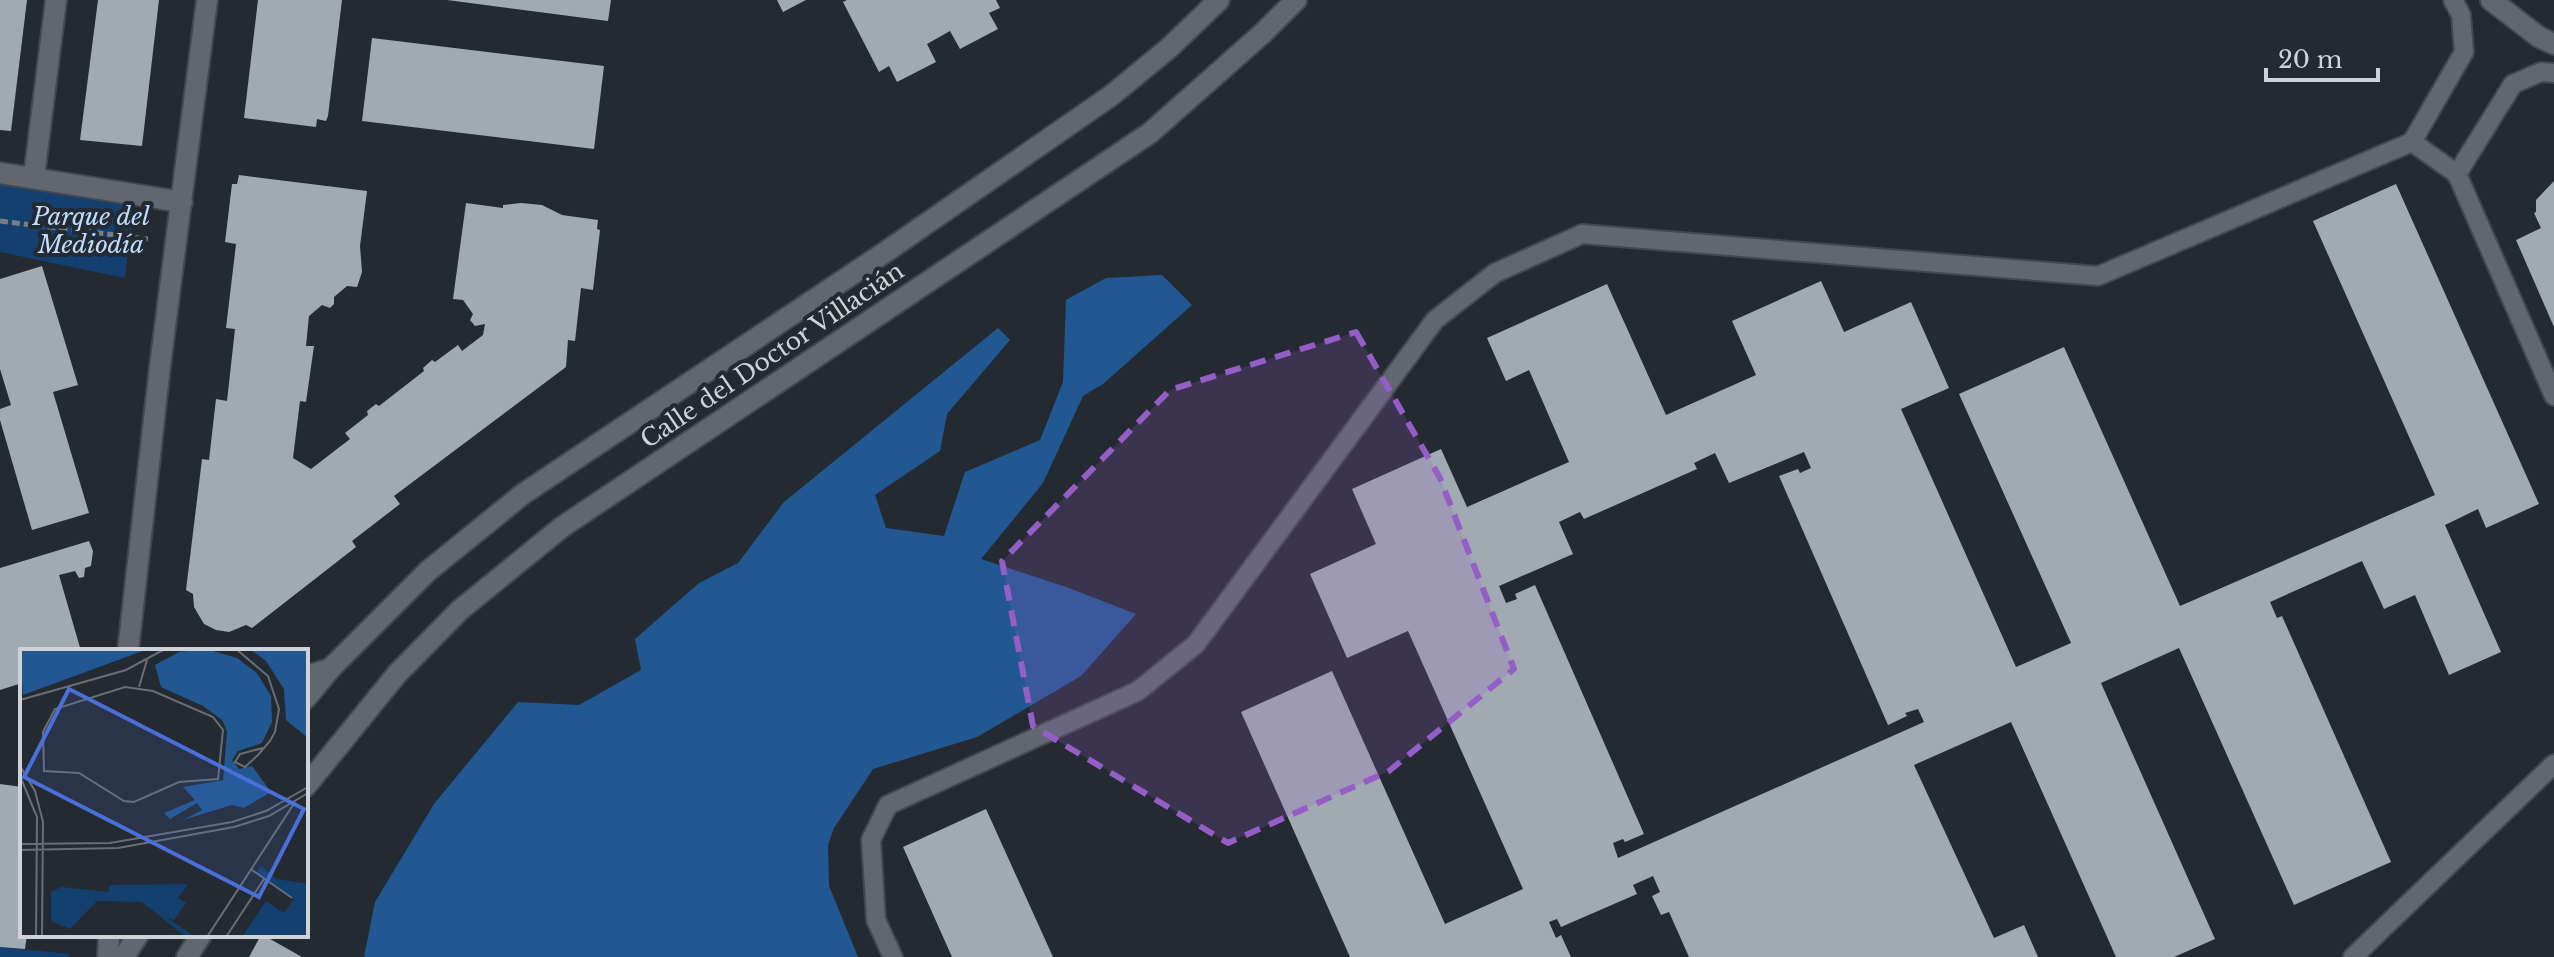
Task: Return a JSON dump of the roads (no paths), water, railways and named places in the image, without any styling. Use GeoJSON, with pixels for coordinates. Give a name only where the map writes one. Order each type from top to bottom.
{"type":"FeatureCollection","features":[{"type":"Feature","properties":{"kind":"street"},"geometry":{"type":"LineString","coordinates":[[34,177],[56,0]]}},
{"type":"Feature","properties":{"kind":"street"},"geometry":{"type":"LineString","coordinates":[[128,649],[207,0]]}},
{"type":"Feature","properties":{"kind":"street","name":"Calle del Doctor Villacián"},"geometry":{"type":"LineString","coordinates":[[308,696],[330,669],[428,571],[523,494],[884,253],[1112,95],[1169,48],[1219,0]]}},
{"type":"Feature","properties":{"kind":"street","name":"Calle del Doctor Villacián"},"geometry":{"type":"LineString","coordinates":[[308,784],[397,674],[449,620],[562,527],[1150,133],[1296,0]]}},
{"type":"Feature","properties":{"kind":"street"},"geometry":{"type":"LineString","coordinates":[[2491,0],[2539,37],[2554,44]]}},
{"type":"Feature","properties":{"kind":"street"},"geometry":{"type":"LineString","coordinates":[[0,173],[182,202]]}},
{"type":"Feature","properties":{"kind":"street"},"geometry":{"type":"LineString","coordinates":[[134,590],[142,649]]}},
{"type":"Feature","properties":{"kind":"street"},"geometry":{"type":"LineString","coordinates":[[308,675],[330,669]]}},
{"type":"Feature","properties":{"kind":"street"},"geometry":{"type":"LineString","coordinates":[[108,957],[109,937]]}},
{"type":"Feature","properties":{"kind":"street"},"geometry":{"type":"LineString","coordinates":[[124,957],[137,937]]}},
{"type":"Feature","properties":{"kind":"street"},"geometry":{"type":"LineString","coordinates":[[187,957],[200,937]]}},
{"type":"Feature","properties":{"kind":"lane"},"geometry":{"type":"LineString","coordinates":[[893,957],[876,920],[871,840],[888,805],[1138,691],[1196,644],[1435,320],[1495,273],[1582,234],[2098,276],[2412,142],[2464,52],[2461,15],[2453,0]]}},
{"type":"Feature","properties":{"kind":"lane"},"geometry":{"type":"LineString","coordinates":[[2457,174],[2513,84],[2541,72],[2554,73]]}},
{"type":"Feature","properties":{"kind":"lane"},"geometry":{"type":"LineString","coordinates":[[2412,142],[2457,174],[2554,396]]}},
{"type":"Feature","properties":{"kind":"lane"},"geometry":{"type":"LineString","coordinates":[[2353,957],[2554,764]]}},
{"type":"Feature","properties":{"kind":"park label","name":"Parque del Mediodía"},"geometry":{"type":"Point","coordinates":[91,230]}}]}
